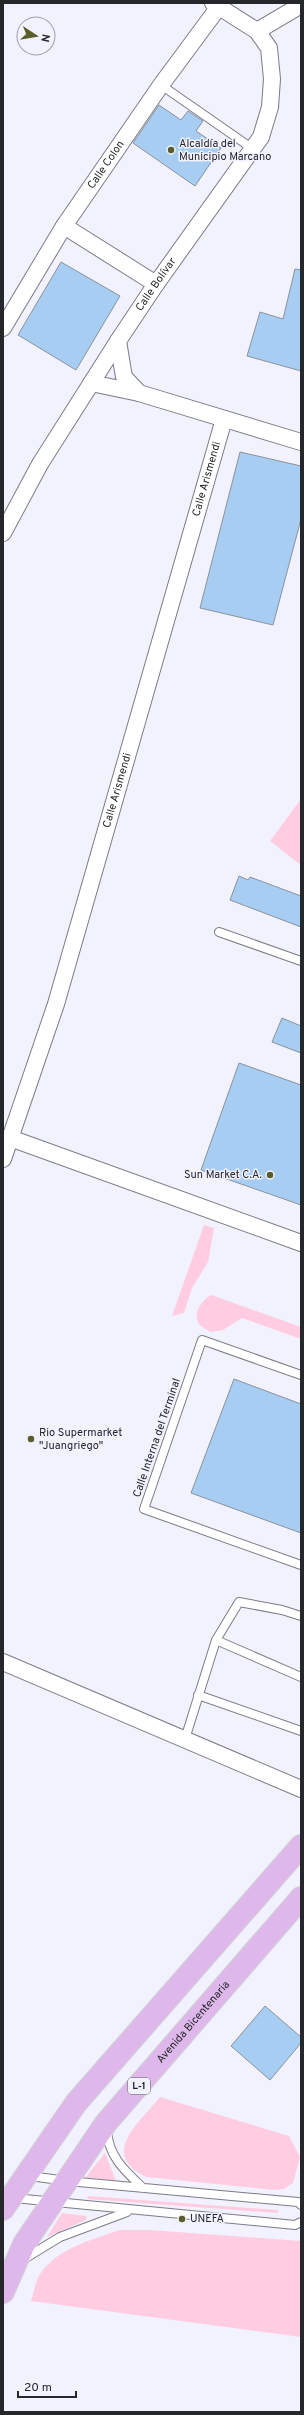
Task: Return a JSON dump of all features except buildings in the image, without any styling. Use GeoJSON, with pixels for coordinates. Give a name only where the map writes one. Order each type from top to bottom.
{"type":"FeatureCollection","features":[{"type":"Feature","properties":{"kind":"main road"},"geometry":{"type":"LineString","coordinates":[[7,2203],[76,2103],[301,1846]]}},
{"type":"Feature","properties":{"kind":"main road","name":"Avenida Bicentenaria"},"geometry":{"type":"LineString","coordinates":[[3,2292],[24,2244],[106,2123],[301,1898]]}},
{"type":"Feature","properties":{"kind":"street","name":"Calle Bolívar"},"geometry":{"type":"LineString","coordinates":[[3,533],[40,464],[118,341],[156,284],[261,138],[268,114],[272,79],[269,48],[257,31],[215,5]]}},
{"type":"Feature","properties":{"kind":"street","name":"Calle Colon"},"geometry":{"type":"LineString","coordinates":[[3,328],[64,226],[215,5]]}},
{"type":"Feature","properties":{"kind":"street"},"geometry":{"type":"LineString","coordinates":[[257,31],[301,5]]}},
{"type":"Feature","properties":{"kind":"street"},"geometry":{"type":"LineString","coordinates":[[64,226],[156,284]]}},
{"type":"Feature","properties":{"kind":"street"},"geometry":{"type":"LineString","coordinates":[[118,341],[124,377],[139,393]]}},
{"type":"Feature","properties":{"kind":"street"},"geometry":{"type":"LineString","coordinates":[[91,383],[139,393],[301,442]]}},
{"type":"Feature","properties":{"kind":"street","name":"Calle Arismendi"},"geometry":{"type":"LineString","coordinates":[[3,1159],[56,1004],[224,419]]}},
{"type":"Feature","properties":{"kind":"street"},"geometry":{"type":"LineString","coordinates":[[10,1138],[301,1243]]}},
{"type":"Feature","properties":{"kind":"street"},"geometry":{"type":"LineString","coordinates":[[3,1662],[301,1788]]}},
{"type":"Feature","properties":{"kind":"lane"},"geometry":{"type":"LineString","coordinates":[[161,85],[253,149]]}},
{"type":"Feature","properties":{"kind":"lane"},"geometry":{"type":"LineString","coordinates":[[219,932],[301,961]]}},
{"type":"Feature","properties":{"kind":"lane","name":"Calle Interna del Terminal"},"geometry":{"type":"LineString","coordinates":[[301,1375],[202,1340],[144,1509],[301,1565]]}},
{"type":"Feature","properties":{"kind":"lane"},"geometry":{"type":"LineString","coordinates":[[185,1739],[216,1640],[239,1602],[282,1610],[301,1616]]}},
{"type":"Feature","properties":{"kind":"lane"},"geometry":{"type":"LineString","coordinates":[[216,1640],[301,1677]]}},
{"type":"Feature","properties":{"kind":"lane"},"geometry":{"type":"LineString","coordinates":[[198,1695],[301,1731]]}},
{"type":"Feature","properties":{"kind":"lane"},"geometry":{"type":"LineString","coordinates":[[106,2123],[109,2146],[117,2162],[143,2188]]}},
{"type":"Feature","properties":{"kind":"lane"},"geometry":{"type":"LineString","coordinates":[[26,2175],[68,2181],[300,2204]]}},
{"type":"Feature","properties":{"kind":"lane"},"geometry":{"type":"LineString","coordinates":[[7,2203],[53,2202],[298,2223]]}},
{"type":"Feature","properties":{"kind":"lane"},"geometry":{"type":"LineString","coordinates":[[15,2265],[60,2237],[118,2214],[134,2210]]}},
{"type":"Feature","properties":{"kind":"shaded area"},"geometry":{"type":"Polygon","coordinates":[[[301,799],[301,865],[270,841],[301,799]]]}},
{"type":"Feature","properties":{"kind":"shaded area"},"geometry":{"type":"Polygon","coordinates":[[[204,1225],[214,1228],[208,1262],[192,1288],[184,1313],[172,1316],[204,1225]]]}},
{"type":"Feature","properties":{"kind":"shaded area"},"geometry":{"type":"Polygon","coordinates":[[[211,1295],[301,1327],[301,1339],[242,1318],[223,1330],[211,1332],[200,1325],[197,1312],[204,1300],[211,1295]]]}},
{"type":"Feature","properties":{"kind":"shaded area"},"geometry":{"type":"Polygon","coordinates":[[[160,2097],[289,2136],[300,2157],[293,2183],[284,2189],[275,2190],[146,2177],[132,2168],[125,2158],[124,2148],[134,2128],[160,2097]]]}},
{"type":"Feature","properties":{"kind":"shaded area"},"geometry":{"type":"Polygon","coordinates":[[[105,2153],[116,2181],[86,2177],[105,2153]]]}},
{"type":"Feature","properties":{"kind":"shaded area"},"geometry":{"type":"Polygon","coordinates":[[[88,2196],[278,2210],[278,2213],[87,2199],[88,2196]]]}},
{"type":"Feature","properties":{"kind":"shaded area"},"geometry":{"type":"Polygon","coordinates":[[[62,2213],[87,2216],[86,2220],[47,2237],[62,2213]]]}},
{"type":"Feature","properties":{"kind":"shaded area"},"geometry":{"type":"Polygon","coordinates":[[[120,2230],[150,2230],[301,2241],[301,2337],[31,2301],[37,2280],[47,2265],[66,2251],[76,2246],[120,2230]]]}},
{"type":"Feature","properties":{"kind":"place","name":"Alcaldía del Municipio Marcano"},"geometry":{"type":"Point","coordinates":[171,150]}},
{"type":"Feature","properties":{"kind":"place","name":"Sun Market C.A."},"geometry":{"type":"Point","coordinates":[270,1175]}},
{"type":"Feature","properties":{"kind":"place","name":"Rio Supermarket \"Juangriego\""},"geometry":{"type":"Point","coordinates":[31,1439]}},
{"type":"Feature","properties":{"kind":"place","name":"UNEFA"},"geometry":{"type":"Point","coordinates":[182,2219]}}]}
